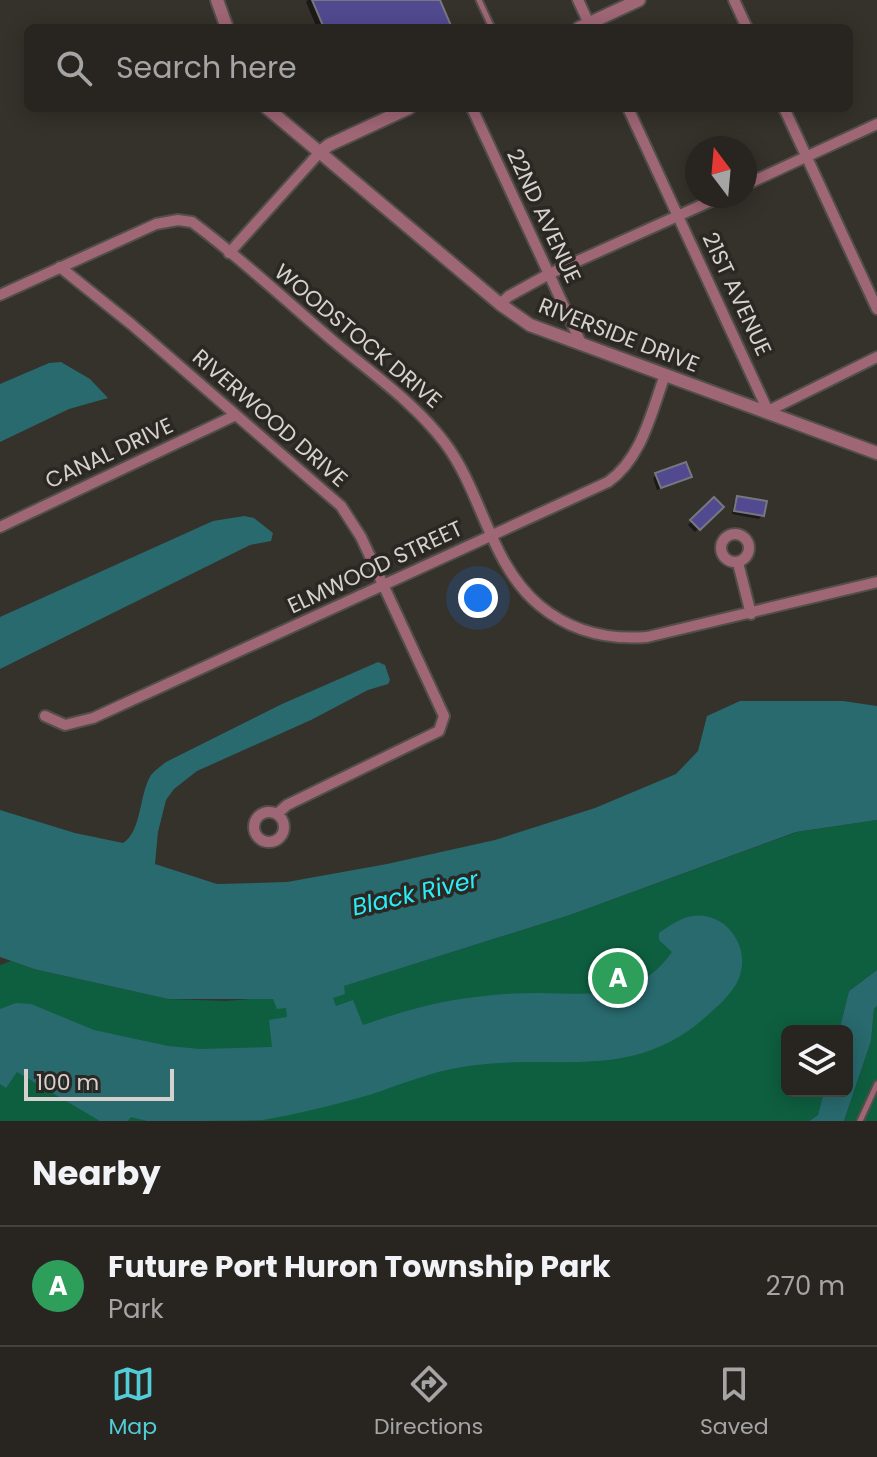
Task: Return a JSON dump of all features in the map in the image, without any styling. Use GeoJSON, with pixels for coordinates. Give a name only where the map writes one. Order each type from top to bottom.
{"type":"FeatureCollection","features":[{"type":"Feature","properties":{"kind":"street"},"geometry":{"type":"LineString","coordinates":[[217,0],[226,24]]}},
{"type":"Feature","properties":{"kind":"street"},"geometry":{"type":"LineString","coordinates":[[578,0],[585,24]]}},
{"type":"Feature","properties":{"kind":"street"},"geometry":{"type":"LineString","coordinates":[[590,24],[639,0]]}},
{"type":"Feature","properties":{"kind":"street"},"geometry":{"type":"LineString","coordinates":[[734,0],[745,24]]}},
{"type":"Feature","properties":{"kind":"street","name":"RIVERSIDE DRIVE"},"geometry":{"type":"LineString","coordinates":[[272,112],[500,304],[530,325],[877,453]]}},
{"type":"Feature","properties":{"kind":"street"},"geometry":{"type":"LineString","coordinates":[[229,253],[320,152],[400,112]]}},
{"type":"Feature","properties":{"kind":"street","name":"22ND AVENUE"},"geometry":{"type":"LineString","coordinates":[[474,112],[580,341]]}},
{"type":"Feature","properties":{"kind":"street","name":"21ST AVENUE"},"geometry":{"type":"LineString","coordinates":[[630,112],[768,411]]}},
{"type":"Feature","properties":{"kind":"street"},"geometry":{"type":"LineString","coordinates":[[786,112],[877,309]]}},
{"type":"Feature","properties":{"kind":"street"},"geometry":{"type":"LineString","coordinates":[[757,179],[877,124]]}},
{"type":"Feature","properties":{"kind":"street"},"geometry":{"type":"LineString","coordinates":[[500,304],[549,274],[696,208]]}},
{"type":"Feature","properties":{"kind":"street","name":"WOODSTOCK DRIVE"},"geometry":{"type":"LineString","coordinates":[[60,267],[156,224],[178,220],[192,222],[433,427],[466,476],[517,581],[536,603],[561,620],[596,634],[625,639],[647,637],[877,582]]}},
{"type":"Feature","properties":{"kind":"street"},"geometry":{"type":"LineString","coordinates":[[0,295],[60,267]]}},
{"type":"Feature","properties":{"kind":"street","name":"RIVERWOOD DRIVE"},"geometry":{"type":"LineString","coordinates":[[60,267],[341,506],[361,537],[444,716],[439,731],[287,805],[277,814]]}},
{"type":"Feature","properties":{"kind":"street"},"geometry":{"type":"LineString","coordinates":[[768,411],[877,357]]}},
{"type":"Feature","properties":{"kind":"street","name":"ELMWOOD STREET"},"geometry":{"type":"LineString","coordinates":[[45,716],[65,725],[93,718],[588,493],[620,474],[635,454],[665,375]]}},
{"type":"Feature","properties":{"kind":"street","name":"CANAL DRIVE"},"geometry":{"type":"LineString","coordinates":[[0,527],[236,415]]}},
{"type":"Feature","properties":{"kind":"street"},"geometry":{"type":"LineString","coordinates":[[738,563],[751,614]]}},
{"type":"Feature","properties":{"kind":"lane"},"geometry":{"type":"LineString","coordinates":[[479,0],[490,24]]}},
{"type":"Feature","properties":{"kind":"lane"},"geometry":{"type":"LineString","coordinates":[[860,1121],[877,1084]]}},
{"type":"Feature","properties":{"kind":"green space"},"geometry":{"type":"Polygon","coordinates":[[[877,820],[877,970],[849,991],[840,1025],[781,1025],[781,1097],[822,1097],[818,1115],[809,1121],[0,1121],[0,965],[11,961],[168,999],[226,1001],[301,995],[343,986],[570,915],[797,832],[877,820]]]}},
{"type":"Feature","properties":{"kind":"green space"},"geometry":{"type":"Polygon","coordinates":[[[877,1006],[877,1121],[844,1121],[871,1041],[874,1009],[877,1006]]]}},
{"type":"Feature","properties":{"kind":"water"},"geometry":{"type":"Polygon","coordinates":[[[61,362],[90,379],[108,398],[69,409],[0,442],[0,384],[49,363],[61,362]]]}},
{"type":"Feature","properties":{"kind":"water"},"geometry":{"type":"Polygon","coordinates":[[[244,516],[254,518],[273,533],[271,541],[250,545],[0,669],[0,617],[213,521],[244,516]]]}},
{"type":"Feature","properties":{"kind":"water","name":"Black River"},"geometry":{"type":"Polygon","coordinates":[[[378,662],[385,665],[390,680],[388,684],[368,690],[311,720],[197,771],[174,789],[166,800],[158,832],[155,864],[217,884],[287,882],[495,840],[595,808],[676,774],[698,751],[707,716],[740,701],[843,701],[877,706],[877,820],[796,832],[570,915],[344,986],[345,994],[333,998],[336,1006],[353,1000],[363,1025],[461,999],[507,994],[611,991],[644,979],[659,968],[672,952],[659,940],[659,933],[679,920],[704,916],[724,924],[738,941],[741,952],[738,980],[728,996],[710,1013],[681,1036],[652,1050],[622,1058],[592,1061],[496,1063],[462,1067],[343,1102],[263,1120],[147,1121],[131,1117],[128,1121],[100,1121],[17,1072],[6,1088],[0,1084],[0,1009],[16,1003],[31,1004],[94,1030],[168,1046],[200,1049],[272,1047],[269,1020],[287,1017],[286,1008],[277,1009],[273,999],[168,999],[34,969],[0,957],[0,810],[75,833],[123,843],[134,830],[151,775],[166,762],[282,704],[378,662]]]}},
{"type":"Feature","properties":{"kind":"water"},"geometry":{"type":"Polygon","coordinates":[[[877,970],[877,1006],[874,1009],[871,1041],[853,1094],[853,1025],[840,1025],[849,991],[877,970]]]}},
{"type":"Feature","properties":{"kind":"water"},"geometry":{"type":"Polygon","coordinates":[[[822,1097],[852,1097],[844,1121],[809,1121],[818,1115],[822,1097]]]}},
{"type":"Feature","properties":{"kind":"building"},"geometry":{"type":"Polygon","coordinates":[[[312,0],[440,0],[450,24],[322,24],[312,0]]]}},
{"type":"Feature","properties":{"kind":"building"},"geometry":{"type":"Polygon","coordinates":[[[686,462],[692,477],[661,488],[655,473],[686,462]]]}},
{"type":"Feature","properties":{"kind":"building"},"geometry":{"type":"Polygon","coordinates":[[[737,496],[767,501],[764,516],[734,511],[737,496]]]}},
{"type":"Feature","properties":{"kind":"building"},"geometry":{"type":"Polygon","coordinates":[[[714,497],[724,507],[700,530],[690,520],[714,497]]]}},
{"type":"Feature","properties":{"kind":"place","name":"Future Port Huron Township Park"},"geometry":{"type":"Point","coordinates":[618,978]}}]}
